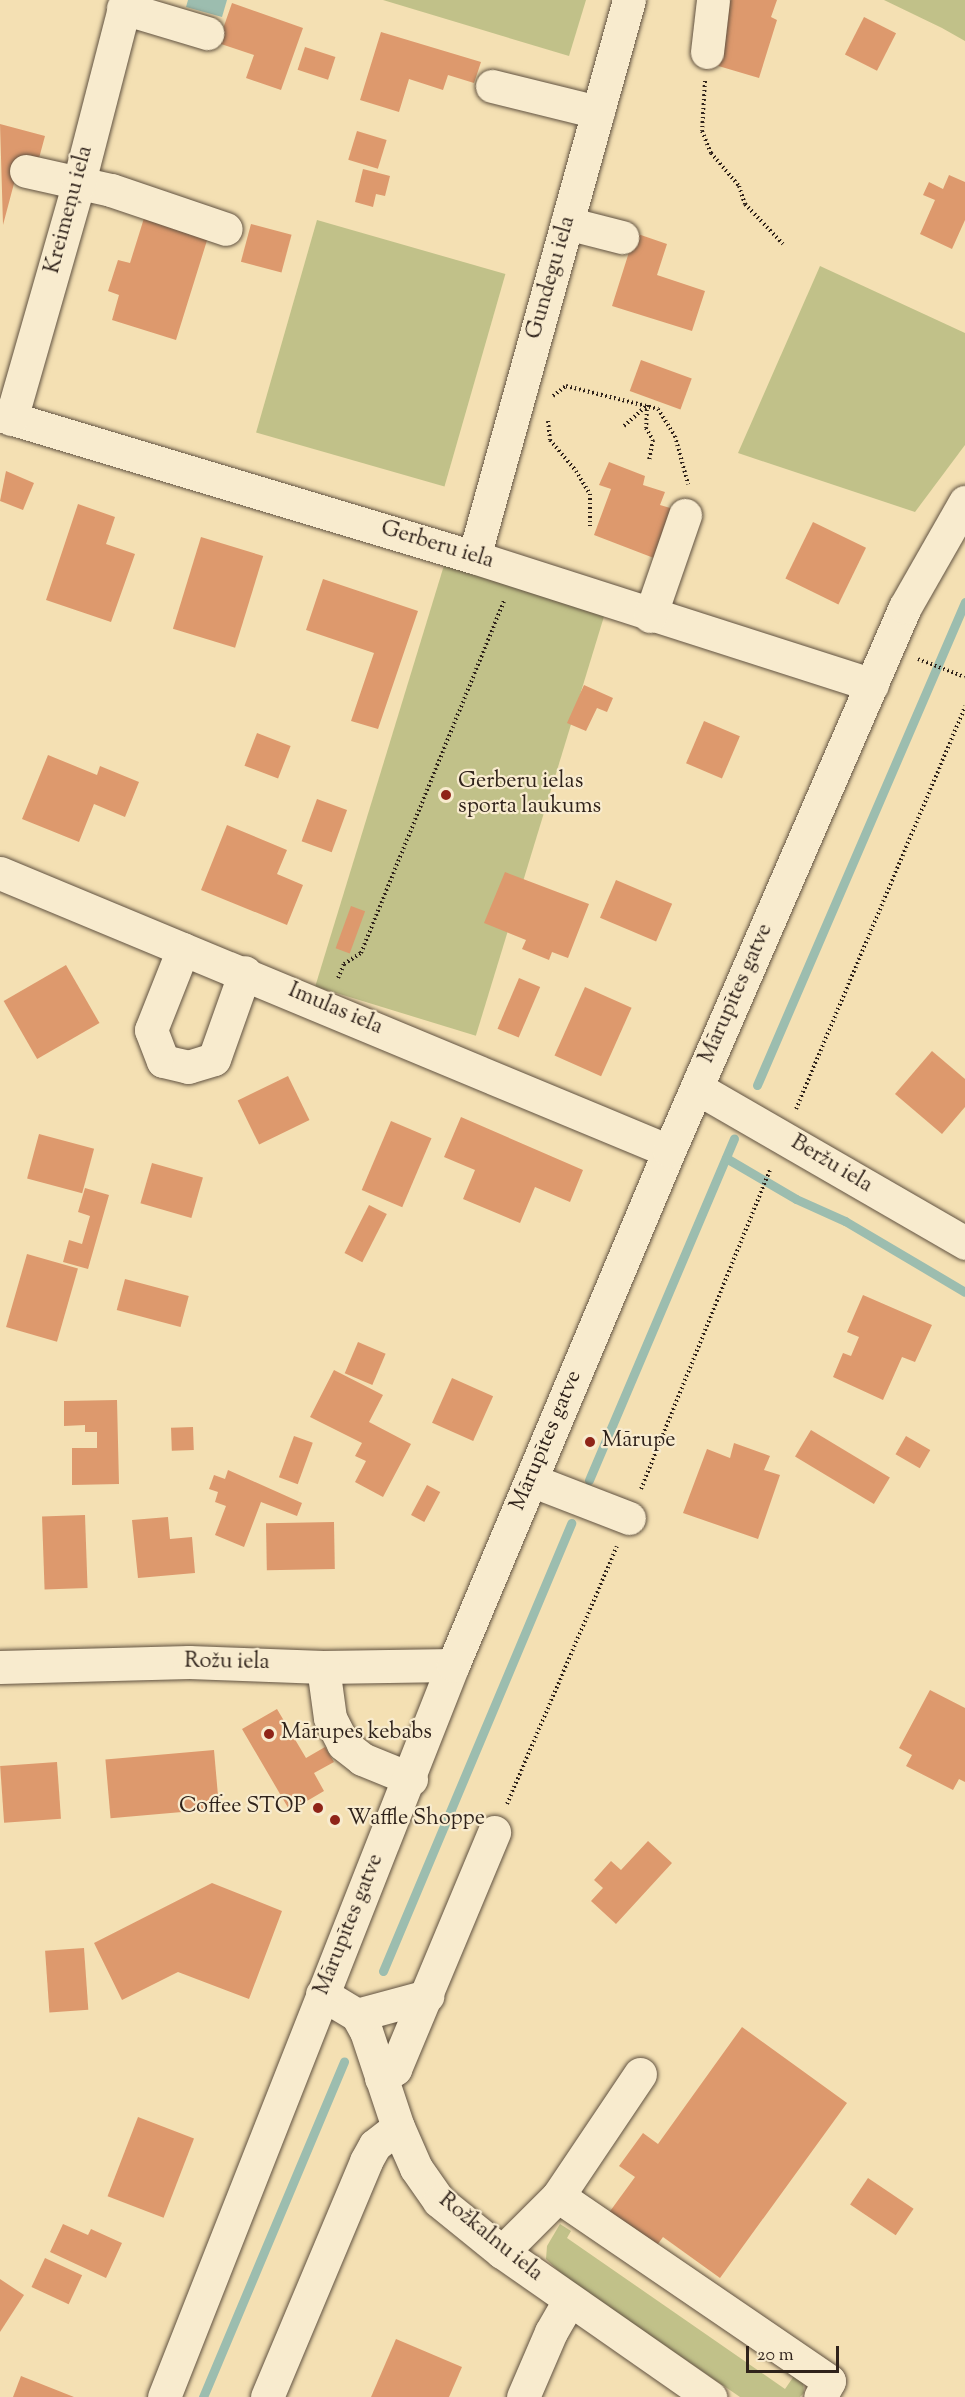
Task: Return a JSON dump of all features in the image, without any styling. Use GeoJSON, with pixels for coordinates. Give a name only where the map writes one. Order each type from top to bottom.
{"type":"FeatureCollection","features":[{"type":"Feature","properties":{"kind":"street","name":"Gundegu iela"},"geometry":{"type":"LineString","coordinates":[[474,556],[629,0]]}},
{"type":"Feature","properties":{"kind":"street"},"geometry":{"type":"LineString","coordinates":[[708,52],[713,0]]}},
{"type":"Feature","properties":{"kind":"street"},"geometry":{"type":"LineString","coordinates":[[124,4],[207,33]]}},
{"type":"Feature","properties":{"kind":"street","name":"Kreimeņu iela"},"geometry":{"type":"LineString","coordinates":[[5,417],[78,186],[124,4]]}},
{"type":"Feature","properties":{"kind":"street"},"geometry":{"type":"LineString","coordinates":[[492,86],[598,112]]}},
{"type":"Feature","properties":{"kind":"street"},"geometry":{"type":"LineString","coordinates":[[26,171],[78,186],[111,190],[226,229]]}},
{"type":"Feature","properties":{"kind":"street"},"geometry":{"type":"LineString","coordinates":[[567,223],[622,237]]}},
{"type":"Feature","properties":{"kind":"street","name":"Gerberu iela"},"geometry":{"type":"LineString","coordinates":[[5,417],[474,556],[650,616],[827,667],[872,685]]}},
{"type":"Feature","properties":{"kind":"street","name":"Mārupītes gatve"},"geometry":{"type":"LineString","coordinates":[[164,2397],[322,1994],[411,1779],[453,1665],[669,1151],[906,608],[965,502]]}},
{"type":"Feature","properties":{"kind":"street"},"geometry":{"type":"LineString","coordinates":[[650,616],[685,515]]}},
{"type":"Feature","properties":{"kind":"street","name":"Imulas iela"},"geometry":{"type":"LineString","coordinates":[[0,873],[183,949],[245,972],[669,1151]]}},
{"type":"Feature","properties":{"kind":"street"},"geometry":{"type":"LineString","coordinates":[[183,949],[151,1030],[163,1061],[188,1067],[214,1059],[245,972]]}},
{"type":"Feature","properties":{"kind":"street","name":"Beržu iela"},"geometry":{"type":"LineString","coordinates":[[697,1088],[781,1145],[965,1243]]}},
{"type":"Feature","properties":{"kind":"street"},"geometry":{"type":"LineString","coordinates":[[531,1480],[629,1518]]}},
{"type":"Feature","properties":{"kind":"street","name":"Rožu iela"},"geometry":{"type":"LineString","coordinates":[[0,1667],[189,1662],[323,1667],[453,1665]]}},
{"type":"Feature","properties":{"kind":"street"},"geometry":{"type":"LineString","coordinates":[[323,1667],[330,1718],[343,1744],[362,1759],[411,1779]]}},
{"type":"Feature","properties":{"kind":"street"},"geometry":{"type":"LineString","coordinates":[[381,2078],[395,2069],[494,1832]]}},
{"type":"Feature","properties":{"kind":"street"},"geometry":{"type":"LineString","coordinates":[[322,1994],[357,2015],[427,1996]]}},
{"type":"Feature","properties":{"kind":"street","name":"Rožkalnu iela"},"geometry":{"type":"LineString","coordinates":[[357,2015],[398,2127],[416,2168],[439,2201],[502,2252],[569,2301],[710,2397]]}},
{"type":"Feature","properties":{"kind":"street"},"geometry":{"type":"LineString","coordinates":[[502,2252],[558,2196],[640,2074]]}},
{"type":"Feature","properties":{"kind":"street"},"geometry":{"type":"LineString","coordinates":[[267,2397],[366,2161],[375,2145],[398,2127]]}},
{"type":"Feature","properties":{"kind":"street"},"geometry":{"type":"LineString","coordinates":[[558,2196],[829,2381],[820,2397]]}},
{"type":"Feature","properties":{"kind":"street"},"geometry":{"type":"LineString","coordinates":[[523,2397],[551,2331],[569,2301]]}},
{"type":"Feature","properties":{"kind":"path"},"geometry":{"type":"LineString","coordinates":[[708,52],[702,131],[711,153],[739,186],[746,204],[783,244]]}},
{"type":"Feature","properties":{"kind":"path"},"geometry":{"type":"LineString","coordinates":[[550,406],[552,398],[566,386],[658,409],[675,436],[685,462],[689,486],[685,515]]}},
{"type":"Feature","properties":{"kind":"path"},"geometry":{"type":"LineString","coordinates":[[624,426],[646,405]]}},
{"type":"Feature","properties":{"kind":"path"},"geometry":{"type":"LineString","coordinates":[[646,405],[646,428],[653,440],[649,460]]}},
{"type":"Feature","properties":{"kind":"path"},"geometry":{"type":"LineString","coordinates":[[549,415],[550,440],[576,471],[590,494],[590,526]]}},
{"type":"Feature","properties":{"kind":"path"},"geometry":{"type":"LineString","coordinates":[[326,1006],[344,964],[362,953],[515,570]]}},
{"type":"Feature","properties":{"kind":"path"},"geometry":{"type":"LineString","coordinates":[[913,657],[965,677]]}},
{"type":"Feature","properties":{"kind":"path"},"geometry":{"type":"LineString","coordinates":[[494,1832],[629,1518],[755,1207],[965,706]]}},
{"type":"Feature","properties":{"kind":"green space"},"geometry":{"type":"Polygon","coordinates":[[[383,0],[586,0],[569,56],[383,0]]]}},
{"type":"Feature","properties":{"kind":"green space"},"geometry":{"type":"Polygon","coordinates":[[[884,0],[965,0],[965,41],[942,28],[884,0]]]}},
{"type":"Feature","properties":{"kind":"green space"},"geometry":{"type":"Polygon","coordinates":[[[317,220],[505,274],[444,486],[256,432],[317,220]]]}},
{"type":"Feature","properties":{"kind":"green space"},"geometry":{"type":"Polygon","coordinates":[[[820,266],[965,333],[965,445],[915,512],[738,453],[820,266]]]}},
{"type":"Feature","properties":{"kind":"green space","name":"Gerberu ielas sporta laukums"},"geometry":{"type":"Polygon","coordinates":[[[445,562],[606,611],[476,1036],[315,987],[445,562]]]}},
{"type":"Feature","properties":{"kind":"green space"},"geometry":{"type":"Polygon","coordinates":[[[560,2224],[571,2231],[567,2238],[785,2389],[794,2376],[803,2381],[804,2393],[800,2397],[740,2397],[565,2277],[546,2259],[547,2246],[560,2224]]]}},
{"type":"Feature","properties":{"kind":"shaded area"},"geometry":{"type":"Polygon","coordinates":[[[188,0],[227,0],[222,17],[186,7],[188,0]]]}},
{"type":"Feature","properties":{"kind":"building"},"geometry":{"type":"Polygon","coordinates":[[[724,0],[777,0],[771,17],[777,20],[759,78],[715,65],[727,22],[718,19],[724,0]]]}},
{"type":"Feature","properties":{"kind":"building"},"geometry":{"type":"Polygon","coordinates":[[[232,3],[303,28],[281,90],[246,78],[254,55],[218,43],[232,3]]]}},
{"type":"Feature","properties":{"kind":"building"},"geometry":{"type":"Polygon","coordinates":[[[864,17],[896,33],[877,71],[845,54],[864,17]]]}},
{"type":"Feature","properties":{"kind":"building"},"geometry":{"type":"Polygon","coordinates":[[[381,32],[481,62],[474,83],[448,75],[443,90],[409,79],[399,112],[360,100],[381,32]]]}},
{"type":"Feature","properties":{"kind":"building"},"geometry":{"type":"Polygon","coordinates":[[[305,47],[335,57],[328,80],[298,70],[305,47]]]}},
{"type":"Feature","properties":{"kind":"building"},"geometry":{"type":"Polygon","coordinates":[[[0,124],[45,136],[38,162],[21,157],[3,225],[0,124]]]}},
{"type":"Feature","properties":{"kind":"building"},"geometry":{"type":"Polygon","coordinates":[[[357,131],[387,140],[378,169],[348,160],[357,131]]]}},
{"type":"Feature","properties":{"kind":"building"},"geometry":{"type":"Polygon","coordinates":[[[363,169],[390,176],[385,196],[376,194],[373,207],[355,202],[363,169]]]}},
{"type":"Feature","properties":{"kind":"building"},"geometry":{"type":"Polygon","coordinates":[[[949,175],[965,182],[965,220],[952,249],[920,234],[935,200],[923,195],[929,182],[943,189],[949,175]]]}},
{"type":"Feature","properties":{"kind":"building"},"geometry":{"type":"Polygon","coordinates":[[[145,215],[209,234],[176,340],[112,320],[119,295],[108,291],[118,260],[130,263],[145,215]]]}},
{"type":"Feature","properties":{"kind":"building"},"geometry":{"type":"Polygon","coordinates":[[[251,224],[292,235],[281,273],[241,262],[251,224]]]}},
{"type":"Feature","properties":{"kind":"building"},"geometry":{"type":"Polygon","coordinates":[[[635,233],[667,244],[657,275],[705,291],[692,331],[612,306],[635,233]]]}},
{"type":"Feature","properties":{"kind":"building"},"geometry":{"type":"Polygon","coordinates":[[[641,360],[692,378],[680,409],[630,391],[641,360]]]}},
{"type":"Feature","properties":{"kind":"building"},"geometry":{"type":"Polygon","coordinates":[[[609,462],[645,476],[643,485],[665,492],[660,505],[677,510],[659,560],[594,535],[611,489],[599,485],[609,462]]]}},
{"type":"Feature","properties":{"kind":"building"},"geometry":{"type":"Polygon","coordinates":[[[6,471],[34,483],[23,510],[0,501],[6,471]]]}},
{"type":"Feature","properties":{"kind":"building"},"geometry":{"type":"Polygon","coordinates":[[[78,504],[115,517],[106,544],[135,554],[111,622],[46,600],[78,504]]]}},
{"type":"Feature","properties":{"kind":"building"},"geometry":{"type":"Polygon","coordinates":[[[813,522],[866,548],[838,604],[785,579],[813,522]]]}},
{"type":"Feature","properties":{"kind":"building"},"geometry":{"type":"Polygon","coordinates":[[[201,537],[263,556],[235,648],[173,629],[201,537]]]}},
{"type":"Feature","properties":{"kind":"building"},"geometry":{"type":"Polygon","coordinates":[[[323,579],[418,611],[378,729],[351,721],[374,653],[306,630],[323,579]]]}},
{"type":"Feature","properties":{"kind":"building"},"geometry":{"type":"Polygon","coordinates":[[[584,685],[613,698],[607,712],[597,708],[586,731],[567,723],[584,685]]]}},
{"type":"Feature","properties":{"kind":"building"},"geometry":{"type":"Polygon","coordinates":[[[704,721],[740,736],[722,779],[686,763],[704,721]]]}},
{"type":"Feature","properties":{"kind":"building"},"geometry":{"type":"Polygon","coordinates":[[[257,733],[291,746],[278,779],[244,766],[257,733]]]}},
{"type":"Feature","properties":{"kind":"building"},"geometry":{"type":"Polygon","coordinates":[[[48,755],[97,775],[100,766],[139,782],[125,817],[94,804],[79,842],[22,819],[48,755]]]}},
{"type":"Feature","properties":{"kind":"building"},"geometry":{"type":"Polygon","coordinates":[[[317,799],[347,810],[332,852],[302,841],[317,799]]]}},
{"type":"Feature","properties":{"kind":"building"},"geometry":{"type":"Polygon","coordinates":[[[227,825],[287,850],[277,874],[303,885],[287,925],[201,890],[227,825]]]}},
{"type":"Feature","properties":{"kind":"building"},"geometry":{"type":"Polygon","coordinates":[[[505,872],[589,904],[568,958],[552,952],[549,960],[522,949],[526,940],[484,923],[505,872]]]}},
{"type":"Feature","properties":{"kind":"building"},"geometry":{"type":"Polygon","coordinates":[[[616,880],[672,904],[656,942],[600,918],[616,880]]]}},
{"type":"Feature","properties":{"kind":"building"},"geometry":{"type":"Polygon","coordinates":[[[351,906],[365,911],[350,953],[336,948],[351,906]]]}},
{"type":"Feature","properties":{"kind":"building"},"geometry":{"type":"Polygon","coordinates":[[[66,965],[100,1023],[37,1059],[4,1001],[66,965]]]}},
{"type":"Feature","properties":{"kind":"building"},"geometry":{"type":"Polygon","coordinates":[[[519,978],[540,987],[519,1038],[498,1029],[519,978]]]}},
{"type":"Feature","properties":{"kind":"building"},"geometry":{"type":"Polygon","coordinates":[[[585,987],[632,1008],[601,1076],[554,1056],[585,987]]]}},
{"type":"Feature","properties":{"kind":"building"},"geometry":{"type":"Polygon","coordinates":[[[932,1051],[965,1079],[965,1107],[942,1134],[895,1094],[932,1051]]]}},
{"type":"Feature","properties":{"kind":"building"},"geometry":{"type":"Polygon","coordinates":[[[288,1076],[309,1120],[259,1145],[238,1101],[288,1076]]]}},
{"type":"Feature","properties":{"kind":"building"},"geometry":{"type":"Polygon","coordinates":[[[461,1117],[583,1170],[570,1202],[535,1187],[520,1223],[463,1199],[475,1170],[444,1157],[461,1117]]]}},
{"type":"Feature","properties":{"kind":"building"},"geometry":{"type":"Polygon","coordinates":[[[391,1121],[432,1138],[402,1207],[362,1190],[391,1121]]]}},
{"type":"Feature","properties":{"kind":"building"},"geometry":{"type":"Polygon","coordinates":[[[39,1134],[94,1149],[82,1193],[27,1178],[39,1134]]]}},
{"type":"Feature","properties":{"kind":"building"},"geometry":{"type":"Polygon","coordinates":[[[152,1163],[203,1178],[191,1218],[140,1203],[152,1163]]]}},
{"type":"Feature","properties":{"kind":"building"},"geometry":{"type":"Polygon","coordinates":[[[85,1188],[109,1195],[88,1269],[63,1262],[69,1240],[82,1244],[90,1216],[78,1212],[85,1188]]]}},
{"type":"Feature","properties":{"kind":"building"},"geometry":{"type":"Polygon","coordinates":[[[369,1205],[387,1214],[362,1262],[344,1253],[369,1205]]]}},
{"type":"Feature","properties":{"kind":"building"},"geometry":{"type":"Polygon","coordinates":[[[27,1254],[78,1269],[57,1342],[6,1327],[27,1254]]]}},
{"type":"Feature","properties":{"kind":"building"},"geometry":{"type":"Polygon","coordinates":[[[125,1279],[189,1296],[180,1327],[117,1310],[125,1279]]]}},
{"type":"Feature","properties":{"kind":"building"},"geometry":{"type":"Polygon","coordinates":[[[863,1295],[932,1325],[915,1362],[902,1357],[883,1400],[833,1377],[843,1353],[851,1356],[859,1337],[847,1332],[863,1295]]]}},
{"type":"Feature","properties":{"kind":"building"},"geometry":{"type":"Polygon","coordinates":[[[358,1342],[386,1354],[372,1385],[345,1373],[358,1342]]]}},
{"type":"Feature","properties":{"kind":"building"},"geometry":{"type":"Polygon","coordinates":[[[334,1370],[383,1395],[369,1422],[411,1444],[383,1497],[355,1482],[366,1461],[355,1456],[362,1443],[310,1417],[334,1370]]]}},
{"type":"Feature","properties":{"kind":"building"},"geometry":{"type":"Polygon","coordinates":[[[452,1378],[493,1396],[473,1441],[432,1423],[452,1378]]]}},
{"type":"Feature","properties":{"kind":"building"},"geometry":{"type":"Polygon","coordinates":[[[117,1400],[119,1484],[72,1485],[72,1448],[97,1448],[97,1432],[85,1432],[85,1425],[64,1426],[64,1401],[117,1400]]]}},
{"type":"Feature","properties":{"kind":"building"},"geometry":{"type":"Polygon","coordinates":[[[193,1427],[194,1450],[172,1451],[171,1428],[193,1427]]]}},
{"type":"Feature","properties":{"kind":"building"},"geometry":{"type":"Polygon","coordinates":[[[811,1430],[890,1477],[874,1504],[795,1457],[811,1430]]]}},
{"type":"Feature","properties":{"kind":"building"},"geometry":{"type":"Polygon","coordinates":[[[294,1436],[313,1443],[298,1484],[279,1477],[294,1436]]]}},
{"type":"Feature","properties":{"kind":"building"},"geometry":{"type":"Polygon","coordinates":[[[906,1436],[930,1450],[920,1468],[896,1454],[906,1436]]]}},
{"type":"Feature","properties":{"kind":"building"},"geometry":{"type":"Polygon","coordinates":[[[734,1443],[770,1456],[764,1470],[780,1475],[758,1539],[683,1513],[707,1449],[730,1458],[734,1443]]]}},
{"type":"Feature","properties":{"kind":"building"},"geometry":{"type":"Polygon","coordinates":[[[228,1470],[302,1503],[297,1516],[261,1502],[244,1547],[215,1535],[226,1506],[215,1502],[218,1492],[209,1489],[214,1475],[225,1479],[228,1470]]]}},
{"type":"Feature","properties":{"kind":"building"},"geometry":{"type":"Polygon","coordinates":[[[427,1485],[440,1492],[424,1522],[411,1515],[427,1485]]]}},
{"type":"Feature","properties":{"kind":"building"},"geometry":{"type":"Polygon","coordinates":[[[85,1515],[88,1588],[45,1589],[42,1517],[85,1515]]]}},
{"type":"Feature","properties":{"kind":"building"},"geometry":{"type":"Polygon","coordinates":[[[168,1517],[170,1539],[192,1537],[195,1573],[138,1578],[132,1520],[168,1517]]]}},
{"type":"Feature","properties":{"kind":"building"},"geometry":{"type":"Polygon","coordinates":[[[334,1522],[335,1569],[267,1570],[266,1523],[334,1522]]]}},
{"type":"Feature","properties":{"kind":"building"},"geometry":{"type":"Polygon","coordinates":[[[930,1690],[965,1708],[965,1782],[959,1779],[953,1790],[906,1766],[912,1755],[899,1748],[930,1690]]]}},
{"type":"Feature","properties":{"kind":"building"},"geometry":{"type":"Polygon","coordinates":[[[277,1709],[306,1758],[325,1747],[334,1762],[314,1773],[324,1791],[290,1811],[242,1729],[277,1709]]]}},
{"type":"Feature","properties":{"kind":"building"},"geometry":{"type":"Polygon","coordinates":[[[214,1750],[219,1809],[111,1818],[105,1759],[214,1750]]]}},
{"type":"Feature","properties":{"kind":"building"},"geometry":{"type":"Polygon","coordinates":[[[57,1762],[61,1819],[4,1823],[0,1766],[57,1762]]]}},
{"type":"Feature","properties":{"kind":"building"},"geometry":{"type":"Polygon","coordinates":[[[648,1841],[672,1863],[616,1924],[591,1901],[603,1888],[594,1880],[611,1861],[621,1870],[648,1841]]]}},
{"type":"Feature","properties":{"kind":"building"},"geometry":{"type":"Polygon","coordinates":[[[212,1883],[282,1911],[249,1999],[178,1972],[122,2000],[94,1943],[212,1883]]]}},
{"type":"Feature","properties":{"kind":"building"},"geometry":{"type":"Polygon","coordinates":[[[84,1948],[88,2010],[49,2013],[45,1951],[84,1948]]]}},
{"type":"Feature","properties":{"kind":"building"},"geometry":{"type":"Polygon","coordinates":[[[742,2027],[847,2103],[720,2278],[663,2237],[655,2248],[608,2214],[635,2177],[619,2166],[643,2133],[658,2144],[742,2027]]]}},
{"type":"Feature","properties":{"kind":"building"},"geometry":{"type":"Polygon","coordinates":[[[138,2117],[194,2139],[164,2218],[108,2196],[138,2117]]]}},
{"type":"Feature","properties":{"kind":"building"},"geometry":{"type":"Polygon","coordinates":[[[868,2178],[914,2209],[896,2235],[850,2205],[868,2178]]]}},
{"type":"Feature","properties":{"kind":"building"},"geometry":{"type":"Polygon","coordinates":[[[63,2224],[88,2235],[91,2229],[122,2243],[106,2278],[50,2252],[63,2224]]]}},
{"type":"Feature","properties":{"kind":"building"},"geometry":{"type":"Polygon","coordinates":[[[45,2258],[82,2275],[69,2304],[31,2287],[45,2258]]]}},
{"type":"Feature","properties":{"kind":"building"},"geometry":{"type":"Polygon","coordinates":[[[0,2279],[24,2295],[0,2332],[0,2279]]]}},
{"type":"Feature","properties":{"kind":"building"},"geometry":{"type":"Polygon","coordinates":[[[396,2339],[462,2367],[449,2397],[371,2397],[396,2339]]]}},
{"type":"Feature","properties":{"kind":"building"},"geometry":{"type":"Polygon","coordinates":[[[21,2376],[74,2397],[13,2397],[21,2376]]]}},
{"type":"Feature","properties":{"kind":"waterway"},"geometry":{"type":"LineString","coordinates":[[757,1085],[965,602]]}},
{"type":"Feature","properties":{"kind":"waterway"},"geometry":{"type":"LineString","coordinates":[[589,1480],[734,1139]]}},
{"type":"Feature","properties":{"kind":"waterway"},"geometry":{"type":"LineString","coordinates":[[726,1158],[796,1199],[845,1221],[965,1292]]}},
{"type":"Feature","properties":{"kind":"waterway"},"geometry":{"type":"LineString","coordinates":[[383,1971],[571,1523]]}},
{"type":"Feature","properties":{"kind":"waterway"},"geometry":{"type":"LineString","coordinates":[[203,2397],[344,2061]]}},
{"type":"Feature","properties":{"kind":"place","name":"Gerberu ielas sporta laukums"},"geometry":{"type":"Point","coordinates":[446,795]}},
{"type":"Feature","properties":{"kind":"place","name":"Mārupe"},"geometry":{"type":"Point","coordinates":[590,1442]}},
{"type":"Feature","properties":{"kind":"place","name":"Mārupes kebabs"},"geometry":{"type":"Point","coordinates":[269,1734]}},
{"type":"Feature","properties":{"kind":"place","name":"Coffee STOP"},"geometry":{"type":"Point","coordinates":[318,1808]}},
{"type":"Feature","properties":{"kind":"place","name":"Waffle Shoppe"},"geometry":{"type":"Point","coordinates":[335,1820]}}]}
